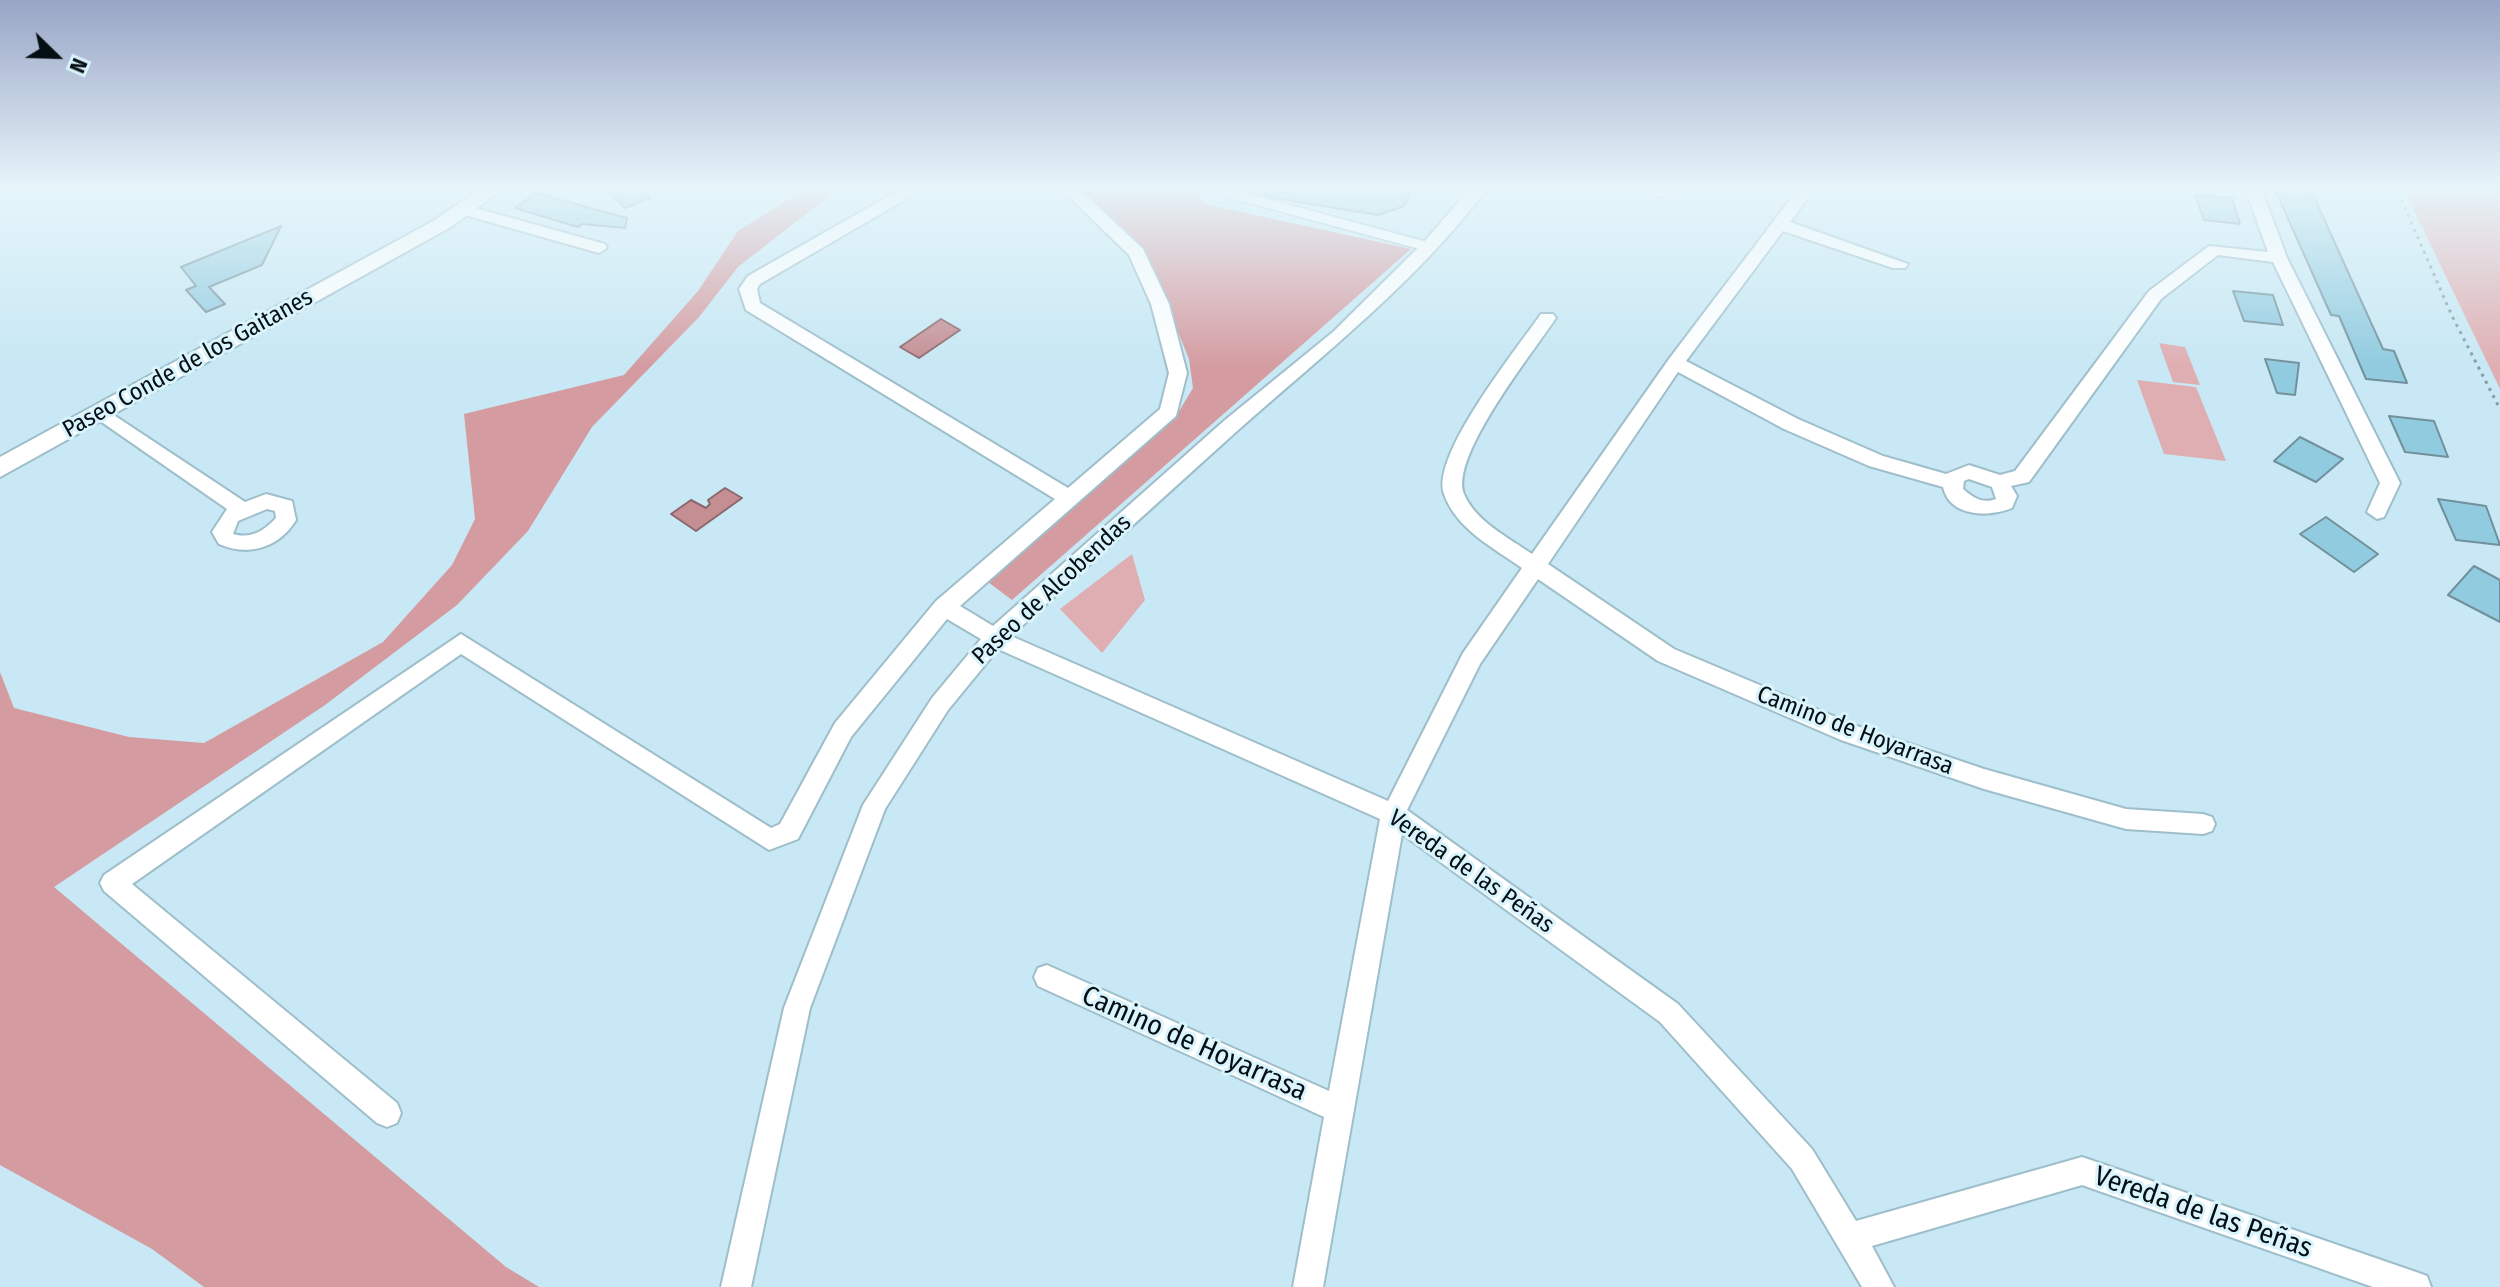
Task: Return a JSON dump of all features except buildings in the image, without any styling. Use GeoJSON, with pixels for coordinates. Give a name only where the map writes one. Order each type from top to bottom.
{"type":"FeatureCollection","features":[{"type":"Feature","properties":{"kind":"street","name":"Paseo Conde de los Gaitanes"},"geometry":{"type":"LineString","coordinates":[[0,468],[401,245]]}},
{"type":"Feature","properties":{"kind":"street"},"geometry":{"type":"LineString","coordinates":[[589,245],[599,248]]}},
{"type":"Feature","properties":{"kind":"street"},"geometry":{"type":"LineString","coordinates":[[815,245],[754,280],[748,289],[752,306],[1067,497]]}},
{"type":"Feature","properties":{"kind":"street"},"geometry":{"type":"LineString","coordinates":[[387,1113],[113,883],[461,643],[769,839],[789,832],[843,730],[944,607],[1067,497],[1169,412],[1178,373],[1160,304],[1137,253],[1129,245]]}},
{"type":"Feature","properties":{"kind":"street","name":"Camino de Hoyarrasa"},"geometry":{"type":"LineString","coordinates":[[1308,1287],[1393,814],[1471,659],[1675,363],[1763,245]]}},
{"type":"Feature","properties":{"kind":"street"},"geometry":{"type":"LineString","coordinates":[[1842,245],[1899,264]]}},
{"type":"Feature","properties":{"kind":"street"},"geometry":{"type":"LineString","coordinates":[[2274,245],[2390,483],[2377,512]]}},
{"type":"Feature","properties":{"kind":"street","name":"Paseo de Alcobendas"},"geometry":{"type":"LineString","coordinates":[[736,1287],[797,1008],[875,805],[940,704],[995,637],[1232,425],[1339,336],[1429,247]]}},
{"type":"Feature","properties":{"kind":"street"},"geometry":{"type":"LineString","coordinates":[[1999,482],[2007,496],[2005,503],[1989,509],[1968,504],[1953,491],[1952,483],[1954,477],[1969,472],[1999,482],[2022,477],[2155,295],[2215,250],[2279,258]]}},
{"type":"Feature","properties":{"kind":"street","name":"Camino de Hoyarrasa"},"geometry":{"type":"LineString","coordinates":[[1547,318],[1461,445],[1452,471],[1452,489],[1466,514],[1486,533],[1666,655],[1849,733],[1984,779],[2126,819],[2203,824]]}},
{"type":"Feature","properties":{"kind":"street"},"geometry":{"type":"LineString","coordinates":[[1675,363],[1791,424],[1876,461],[1952,483]]}},
{"type":"Feature","properties":{"kind":"street"},"geometry":{"type":"LineString","coordinates":[[100,412],[241,509]]}},
{"type":"Feature","properties":{"kind":"street","name":"Vereda de las Peñas"},"geometry":{"type":"LineString","coordinates":[[944,607],[1019,651],[1393,814],[1669,1013],[1802,1159],[1879,1287]]}},
{"type":"Feature","properties":{"kind":"street","name":"Camino de Hoyarrasa"},"geometry":{"type":"LineString","coordinates":[[1047,977],[1340,1110]]}},
{"type":"Feature","properties":{"kind":"street","name":"Vereda de las Peñas"},"geometry":{"type":"LineString","coordinates":[[1849,1238],[2082,1171],[2416,1287]]}},
{"type":"Feature","properties":{"kind":"lane"},"geometry":{"type":"LineString","coordinates":[[1421,245],[1429,247]]}},
{"type":"Feature","properties":{"kind":"path"},"geometry":{"type":"LineString","coordinates":[[2421,245],[2452,316],[2500,409]]}},
{"type":"Feature","properties":{"kind":"shaded area"},"geometry":{"type":"Polygon","coordinates":[[[729,245],[766,245],[738,267],[699,317],[592,427],[528,531],[457,605],[325,705],[54,887],[506,1267],[539,1287],[204,1287],[152,1249],[0,1165],[0,672],[14,708],[129,737],[204,743],[383,642],[452,565],[475,519],[464,414],[624,375],[698,291],[729,245]]]}},
{"type":"Feature","properties":{"kind":"shaded area"},"geometry":{"type":"Polygon","coordinates":[[[1139,245],[1393,245],[1411,249],[1012,600],[988,582],[1175,418],[1193,388],[1189,359],[1145,251],[1139,245]]]}},
{"type":"Feature","properties":{"kind":"shaded area"},"geometry":{"type":"Polygon","coordinates":[[[2431,245],[2500,245],[2500,389],[2431,245]]]}},
{"type":"Feature","properties":{"kind":"shaded area"},"geometry":{"type":"Polygon","coordinates":[[[941,319],[960,330],[919,358],[900,347],[941,319]]]}},
{"type":"Feature","properties":{"kind":"shaded area"},"geometry":{"type":"Polygon","coordinates":[[[2159,343],[2185,347],[2200,385],[2173,382],[2159,343]]]}},
{"type":"Feature","properties":{"kind":"shaded area"},"geometry":{"type":"Polygon","coordinates":[[[2137,380],[2196,387],[2226,461],[2164,454],[2137,380]]]}},
{"type":"Feature","properties":{"kind":"shaded area"},"geometry":{"type":"Polygon","coordinates":[[[725,488],[742,498],[696,531],[671,514],[691,500],[706,508],[710,504],[708,500],[725,488]]]}},
{"type":"Feature","properties":{"kind":"shaded area"},"geometry":{"type":"Polygon","coordinates":[[[1132,554],[1145,600],[1102,653],[1060,609],[1132,554]]]}}]}
